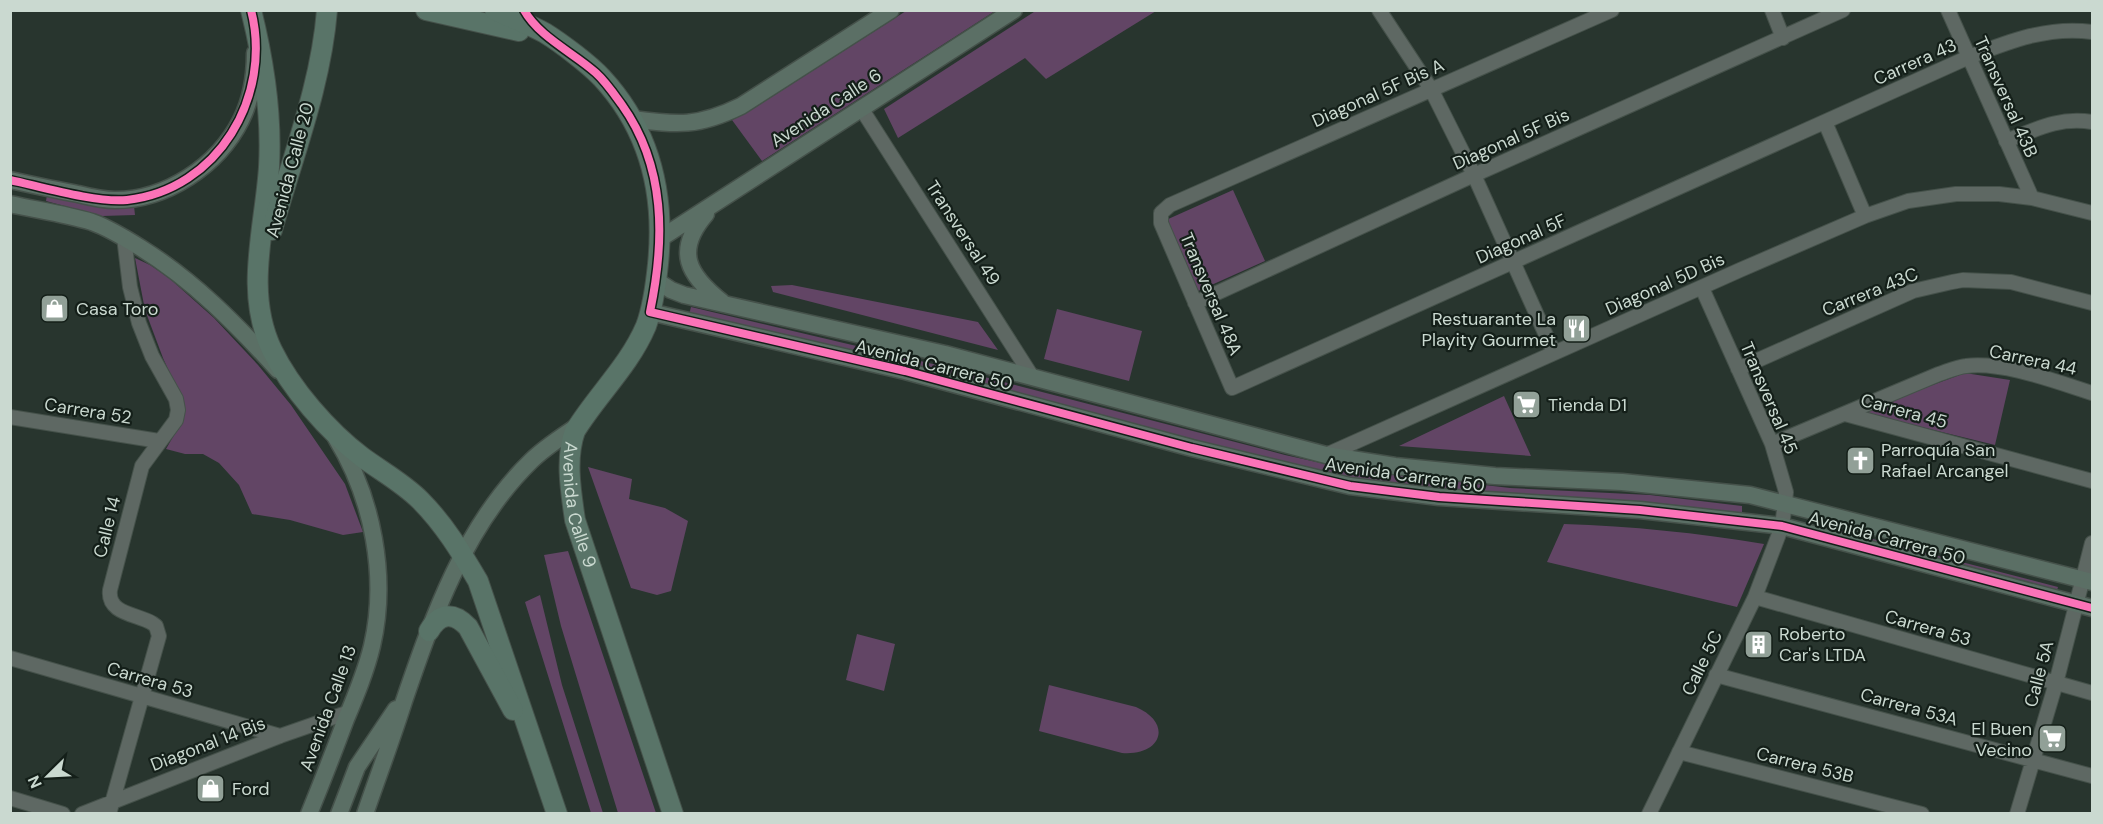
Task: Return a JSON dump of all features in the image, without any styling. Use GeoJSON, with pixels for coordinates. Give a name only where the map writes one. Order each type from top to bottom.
{"type":"FeatureCollection","features":[{"type":"Feature","properties":{"kind":"highway","name":"Avenida Calle 20"},"geometry":{"type":"LineString","coordinates":[[327,10],[325,38],[319,68],[271,233],[268,285],[280,342],[290,366],[328,425]]}},
{"type":"Feature","properties":{"kind":"highway"},"geometry":{"type":"LineString","coordinates":[[426,10],[549,37]]}},
{"type":"Feature","properties":{"kind":"highway"},"geometry":{"type":"LineString","coordinates":[[495,10],[549,37]]}},
{"type":"Feature","properties":{"kind":"highway","name":"Avenida Calle 20"},"geometry":{"type":"LineString","coordinates":[[252,14],[265,73],[269,123],[269,167],[259,250],[257,299],[272,350],[294,387],[328,425],[362,457],[399,482],[419,499],[440,522],[463,556],[478,581],[540,763]]}},
{"type":"Feature","properties":{"kind":"highway","name":"Avenida Calle 9"},"geometry":{"type":"LineString","coordinates":[[549,37],[601,78],[632,119],[644,144],[654,177],[660,209],[661,238],[657,281],[650,312],[641,337],[625,365],[579,425],[571,441],[570,483],[575,520],[672,813]]}},
{"type":"Feature","properties":{"kind":"highway"},"geometry":{"type":"LineString","coordinates":[[429,631],[437,620],[448,615],[461,620],[468,627],[540,763],[557,813]]}},
{"type":"Feature","properties":{"kind":"main road"},"geometry":{"type":"LineString","coordinates":[[524,10],[534,24],[549,37]]}},
{"type":"Feature","properties":{"kind":"main road"},"geometry":{"type":"LineString","coordinates":[[632,119],[685,124],[718,117],[741,106],[891,10]]}},
{"type":"Feature","properties":{"kind":"main road","name":"Avenida Calle 6"},"geometry":{"type":"LineString","coordinates":[[661,238],[1014,10]]}},
{"type":"Feature","properties":{"kind":"main road","name":"Avenida Calle 20"},"geometry":{"type":"LineString","coordinates":[[10,180],[106,200],[140,198],[183,181],[222,147],[241,120],[253,82],[255,65],[252,14]]}},
{"type":"Feature","properties":{"kind":"main road"},"geometry":{"type":"LineString","coordinates":[[717,201],[698,223],[688,247],[694,274],[705,288],[725,305]]}},
{"type":"Feature","properties":{"kind":"main road"},"geometry":{"type":"LineString","coordinates":[[10,204],[92,222],[124,237],[161,260],[195,285],[237,324],[294,387]]}},
{"type":"Feature","properties":{"kind":"main road","name":"Avenida Carrera 50"},"geometry":{"type":"LineString","coordinates":[[657,281],[684,295],[945,354],[1326,455],[1395,466],[1495,476],[1622,482],[1750,495],[2087,581]]}},
{"type":"Feature","properties":{"kind":"main road","name":"Avenida Carrera 50"},"geometry":{"type":"LineString","coordinates":[[650,312],[905,371],[1192,448],[1350,486],[1450,498],[1640,510],[1782,526],[2092,608]]}},
{"type":"Feature","properties":{"kind":"main road","name":"Avenida Calle 13"},"geometry":{"type":"LineString","coordinates":[[307,813],[316,797],[366,668],[373,644],[378,599],[370,520],[364,497],[345,453],[328,425]]}},
{"type":"Feature","properties":{"kind":"main road"},"geometry":{"type":"LineString","coordinates":[[365,813],[429,631],[442,597],[463,556],[492,508],[511,483],[532,461],[579,425]]}},
{"type":"Feature","properties":{"kind":"main road"},"geometry":{"type":"LineString","coordinates":[[339,813],[357,767],[408,691]]}},
{"type":"Feature","properties":{"kind":"street"},"geometry":{"type":"LineString","coordinates":[[1379,10],[1431,89],[1474,175],[1554,353]]}},
{"type":"Feature","properties":{"kind":"street","name":"Diagonal 5F Bis A"},"geometry":{"type":"LineString","coordinates":[[1161,213],[1170,205],[1612,10]]}},
{"type":"Feature","properties":{"kind":"street"},"geometry":{"type":"LineString","coordinates":[[1772,10],[1783,38]]}},
{"type":"Feature","properties":{"kind":"street","name":"Diagonal 5F Bis"},"geometry":{"type":"LineString","coordinates":[[1195,303],[1474,175],[1844,10]]}},
{"type":"Feature","properties":{"kind":"street","name":"Transversal 43B"},"geometry":{"type":"LineString","coordinates":[[1948,10],[2032,198]]}},
{"type":"Feature","properties":{"kind":"street","name":"Carrera 43"},"geometry":{"type":"LineString","coordinates":[[1825,122],[2010,41],[2052,30],[2073,29],[2092,32]]}},
{"type":"Feature","properties":{"kind":"street","name":"Transversal 49"},"geometry":{"type":"LineString","coordinates":[[861,108],[1034,378]]}},
{"type":"Feature","properties":{"kind":"street"},"geometry":{"type":"LineString","coordinates":[[2006,141],[2059,121],[2092,122]]}},
{"type":"Feature","properties":{"kind":"street"},"geometry":{"type":"LineString","coordinates":[[1825,122],[1865,216]]}},
{"type":"Feature","properties":{"kind":"street","name":"Diagonal 5F"},"geometry":{"type":"LineString","coordinates":[[1232,388],[1825,122]]}},
{"type":"Feature","properties":{"kind":"street","name":"Diagonal 5D Bis"},"geometry":{"type":"LineString","coordinates":[[1326,455],[1865,216],[1908,201],[1956,194],[1999,194],[2032,198],[2092,213]]}},
{"type":"Feature","properties":{"kind":"street","name":"Transversal 48A"},"geometry":{"type":"LineString","coordinates":[[1161,213],[1161,223],[1232,388]]}},
{"type":"Feature","properties":{"kind":"street","name":"Calle 14"},"geometry":{"type":"LineString","coordinates":[[111,807],[158,640],[158,631],[148,620],[116,608],[109,595],[142,466],[176,420],[178,410],[176,399],[152,356],[140,323],[130,287],[124,237]]}},
{"type":"Feature","properties":{"kind":"street","name":"Carrera 43C"},"geometry":{"type":"LineString","coordinates":[[1738,369],[1913,291],[1963,280],[2011,282],[2092,303]]}},
{"type":"Feature","properties":{"kind":"street","name":"Transversal 45"},"geometry":{"type":"LineString","coordinates":[[1702,288],[1772,444],[1786,492],[1782,526]]}},
{"type":"Feature","properties":{"kind":"street","name":"Carrera 44"},"geometry":{"type":"LineString","coordinates":[[1845,414],[1939,374],[1966,366],[2016,371],[2092,393]]}},
{"type":"Feature","properties":{"kind":"street"},"geometry":{"type":"LineString","coordinates":[[1772,444],[1845,414]]}},
{"type":"Feature","properties":{"kind":"street","name":"Carrera 45"},"geometry":{"type":"LineString","coordinates":[[1845,414],[2092,481]]}},
{"type":"Feature","properties":{"kind":"street","name":"Carrera 52"},"geometry":{"type":"LineString","coordinates":[[10,417],[159,441]]}},
{"type":"Feature","properties":{"kind":"street","name":"Calle 5C"},"geometry":{"type":"LineString","coordinates":[[1649,813],[1755,597],[1782,526]]}},
{"type":"Feature","properties":{"kind":"street","name":"Calle 5A"},"geometry":{"type":"LineString","coordinates":[[2017,813],[2056,683],[2076,603],[2087,581],[2092,543]]}},
{"type":"Feature","properties":{"kind":"street","name":"Carrera 53"},"geometry":{"type":"LineString","coordinates":[[1755,597],[2092,693]]}},
{"type":"Feature","properties":{"kind":"street","name":"Carrera 53"},"geometry":{"type":"LineString","coordinates":[[10,658],[280,736]]}},
{"type":"Feature","properties":{"kind":"street","name":"Carrera 53A"},"geometry":{"type":"LineString","coordinates":[[1716,675],[2092,776]]}},
{"type":"Feature","properties":{"kind":"street","name":"Diagonal 14 Bis"},"geometry":{"type":"LineString","coordinates":[[82,813],[111,807],[280,736],[349,712]]}},
{"type":"Feature","properties":{"kind":"street","name":"Carrera 53B"},"geometry":{"type":"LineString","coordinates":[[1679,752],[1922,813]]}},
{"type":"Feature","properties":{"kind":"street"},"geometry":{"type":"LineString","coordinates":[[10,798],[63,813]]}},
{"type":"Feature","properties":{"kind":"shaded area"},"geometry":{"type":"Polygon","coordinates":[[[1037,10],[1156,11],[1046,79],[1025,58],[898,138],[884,109],[1037,10]]]}},
{"type":"Feature","properties":{"kind":"shaded area"},"geometry":{"type":"Polygon","coordinates":[[[906,11],[995,11],[762,161],[732,120],[906,11]]]}},
{"type":"Feature","properties":{"kind":"shaded area"},"geometry":{"type":"Polygon","coordinates":[[[1233,190],[1265,261],[1198,291],[1166,220],[1233,190]]]}},
{"type":"Feature","properties":{"kind":"shaded area"},"geometry":{"type":"Polygon","coordinates":[[[47,195],[134,206],[135,215],[102,216],[46,201],[47,195]]]}},
{"type":"Feature","properties":{"kind":"shaded area"},"geometry":{"type":"Polygon","coordinates":[[[135,258],[169,278],[214,318],[258,365],[291,405],[345,484],[363,532],[343,535],[290,520],[252,514],[239,485],[219,463],[203,454],[185,454],[166,449],[182,421],[184,405],[145,310],[135,258]]]}},
{"type":"Feature","properties":{"kind":"shaded area"},"geometry":{"type":"Polygon","coordinates":[[[792,285],[978,322],[998,350],[773,292],[771,286],[792,285]]]}},
{"type":"Feature","properties":{"kind":"shaded area"},"geometry":{"type":"Polygon","coordinates":[[[691,307],[950,368],[1285,455],[1348,469],[1510,488],[1650,495],[1742,506],[1742,514],[1419,490],[1346,479],[689,315],[691,307]]]}},
{"type":"Feature","properties":{"kind":"shaded area"},"geometry":{"type":"Polygon","coordinates":[[[1057,309],[1142,331],[1129,381],[1044,359],[1057,309]]]}},
{"type":"Feature","properties":{"kind":"shaded area"},"geometry":{"type":"Polygon","coordinates":[[[1965,373],[2010,380],[1995,445],[1860,412],[1965,373]]]}},
{"type":"Feature","properties":{"kind":"shaded area"},"geometry":{"type":"Polygon","coordinates":[[[1504,396],[1531,456],[1399,446],[1504,396]]]}},
{"type":"Feature","properties":{"kind":"shaded area"},"geometry":{"type":"Polygon","coordinates":[[[588,467],[632,479],[629,499],[665,508],[688,521],[671,591],[657,595],[631,588],[588,467]]]}},
{"type":"Feature","properties":{"kind":"shaded area"},"geometry":{"type":"Polygon","coordinates":[[[1564,524],[1615,526],[1764,544],[1737,607],[1547,562],[1564,524]]]}},
{"type":"Feature","properties":{"kind":"shaded area"},"geometry":{"type":"Polygon","coordinates":[[[1834,529],[2058,587],[2056,594],[1831,534],[1834,529]]]}},
{"type":"Feature","properties":{"kind":"shaded area"},"geometry":{"type":"Polygon","coordinates":[[[568,551],[656,813],[618,813],[561,626],[544,555],[568,551]]]}},
{"type":"Feature","properties":{"kind":"shaded area"},"geometry":{"type":"Polygon","coordinates":[[[540,595],[562,685],[603,813],[591,813],[525,602],[540,595]]]}},
{"type":"Feature","properties":{"kind":"shaded area"},"geometry":{"type":"Polygon","coordinates":[[[857,634],[895,644],[884,691],[846,680],[857,634]]]}},
{"type":"Feature","properties":{"kind":"shaded area"},"geometry":{"type":"Polygon","coordinates":[[[1049,685],[1136,707],[1155,721],[1158,737],[1154,744],[1146,749],[1136,753],[1122,753],[1039,731],[1049,685]]]}},
{"type":"Feature","properties":{"kind":"cycle path"},"geometry":{"type":"LineString","coordinates":[[10,180],[69,194],[127,200],[159,192],[188,178],[212,158],[231,134],[245,105],[254,75],[256,42],[251,10]]}},
{"type":"Feature","properties":{"kind":"cycle path"},"geometry":{"type":"LineString","coordinates":[[524,10],[530,20],[548,37],[603,80],[622,105],[647,153],[654,179],[659,231],[658,258],[650,312],[905,371],[1192,448],[1350,486],[1439,497],[1640,510],[1782,526],[2092,608]]}},
{"type":"Feature","properties":{"kind":"place","name":"Casa Toro"},"geometry":{"type":"Point","coordinates":[55,309]}},
{"type":"Feature","properties":{"kind":"place","name":"Restuarante La Playity Gourmet"},"geometry":{"type":"Point","coordinates":[1577,329]}},
{"type":"Feature","properties":{"kind":"place","name":"Tienda D1"},"geometry":{"type":"Point","coordinates":[1527,405]}},
{"type":"Feature","properties":{"kind":"place","name":"Parroquía San Rafael Arcangel"},"geometry":{"type":"Point","coordinates":[1860,460]}},
{"type":"Feature","properties":{"kind":"place","name":"Roberto Car's LTDA"},"geometry":{"type":"Point","coordinates":[1758,644]}},
{"type":"Feature","properties":{"kind":"place","name":"El Buen Vecino"},"geometry":{"type":"Point","coordinates":[2053,739]}},
{"type":"Feature","properties":{"kind":"place","name":"Ford"},"geometry":{"type":"Point","coordinates":[211,789]}}]}
